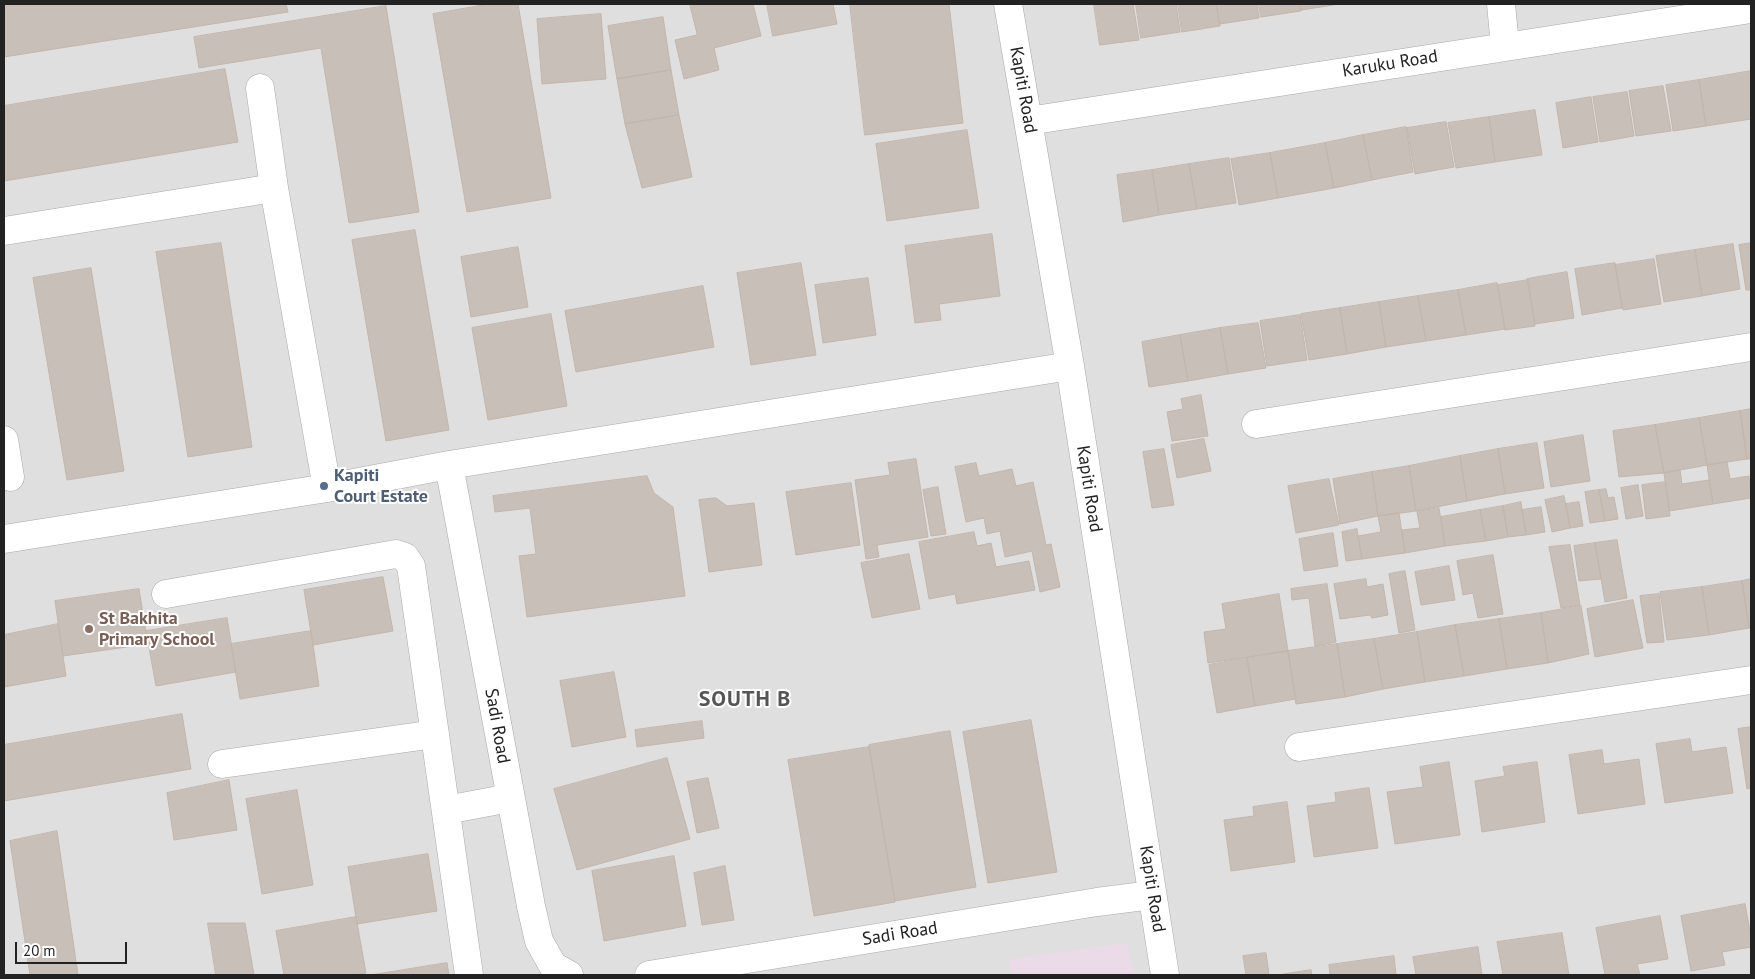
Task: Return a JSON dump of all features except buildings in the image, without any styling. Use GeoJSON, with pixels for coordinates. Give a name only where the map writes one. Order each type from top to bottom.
{"type":"FeatureCollection","features":[{"type":"Feature","properties":{"kind":"street","name":"Kapiti Road"},"geometry":{"type":"LineString","coordinates":[[1008,4],[1070,366],[1165,975]]}},
{"type":"Feature","properties":{"kind":"street"},"geometry":{"type":"LineString","coordinates":[[1501,4],[1505,46]]}},
{"type":"Feature","properties":{"kind":"street","name":"Karuku Road"},"geometry":{"type":"LineString","coordinates":[[1028,121],[1751,9]]}},
{"type":"Feature","properties":{"kind":"street"},"geometry":{"type":"LineString","coordinates":[[260,88],[274,188],[327,488]]}},
{"type":"Feature","properties":{"kind":"street"},"geometry":{"type":"LineString","coordinates":[[4,231],[274,188]]}},
{"type":"Feature","properties":{"kind":"street"},"geometry":{"type":"LineString","coordinates":[[1256,424],[1751,347]]}},
{"type":"Feature","properties":{"kind":"street"},"geometry":{"type":"LineString","coordinates":[[4,539],[327,488],[449,465],[1070,366]]}},
{"type":"Feature","properties":{"kind":"street"},"geometry":{"type":"LineString","coordinates":[[4,440],[10,477]]}},
{"type":"Feature","properties":{"kind":"street","name":"Sadi Road"},"geometry":{"type":"LineString","coordinates":[[449,465],[510,798],[539,941],[554,966],[569,975]]}},
{"type":"Feature","properties":{"kind":"street"},"geometry":{"type":"LineString","coordinates":[[166,594],[396,554],[405,557],[411,566],[469,975]]}},
{"type":"Feature","properties":{"kind":"street"},"geometry":{"type":"LineString","coordinates":[[1299,747],[1751,680]]}},
{"type":"Feature","properties":{"kind":"street"},"geometry":{"type":"LineString","coordinates":[[222,764],[435,734]]}},
{"type":"Feature","properties":{"kind":"street"},"geometry":{"type":"LineString","coordinates":[[446,810],[510,798]]}},
{"type":"Feature","properties":{"kind":"street","name":"Sadi Road"},"geometry":{"type":"LineString","coordinates":[[649,975],[1087,903],[1152,895]]}},
{"type":"Feature","properties":{"kind":"shaded area"},"geometry":{"type":"Polygon","coordinates":[[[4,4],[1751,4],[1751,975],[4,975],[4,4]]]}},
{"type":"Feature","properties":{"kind":"shaded area"},"geometry":{"type":"Polygon","coordinates":[[[1127,943],[1134,975],[1012,975],[1009,960],[1127,943]]]}},
{"type":"Feature","properties":{"kind":"place","name":"Kapiti Court Estate"},"geometry":{"type":"Point","coordinates":[324,486]}},
{"type":"Feature","properties":{"kind":"place","name":"St Bakhita Primary School"},"geometry":{"type":"Point","coordinates":[89,629]}},
{"type":"Feature","properties":{"kind":"district","name":"SOUTH B"},"geometry":{"type":"Point","coordinates":[745,700]}}]}
